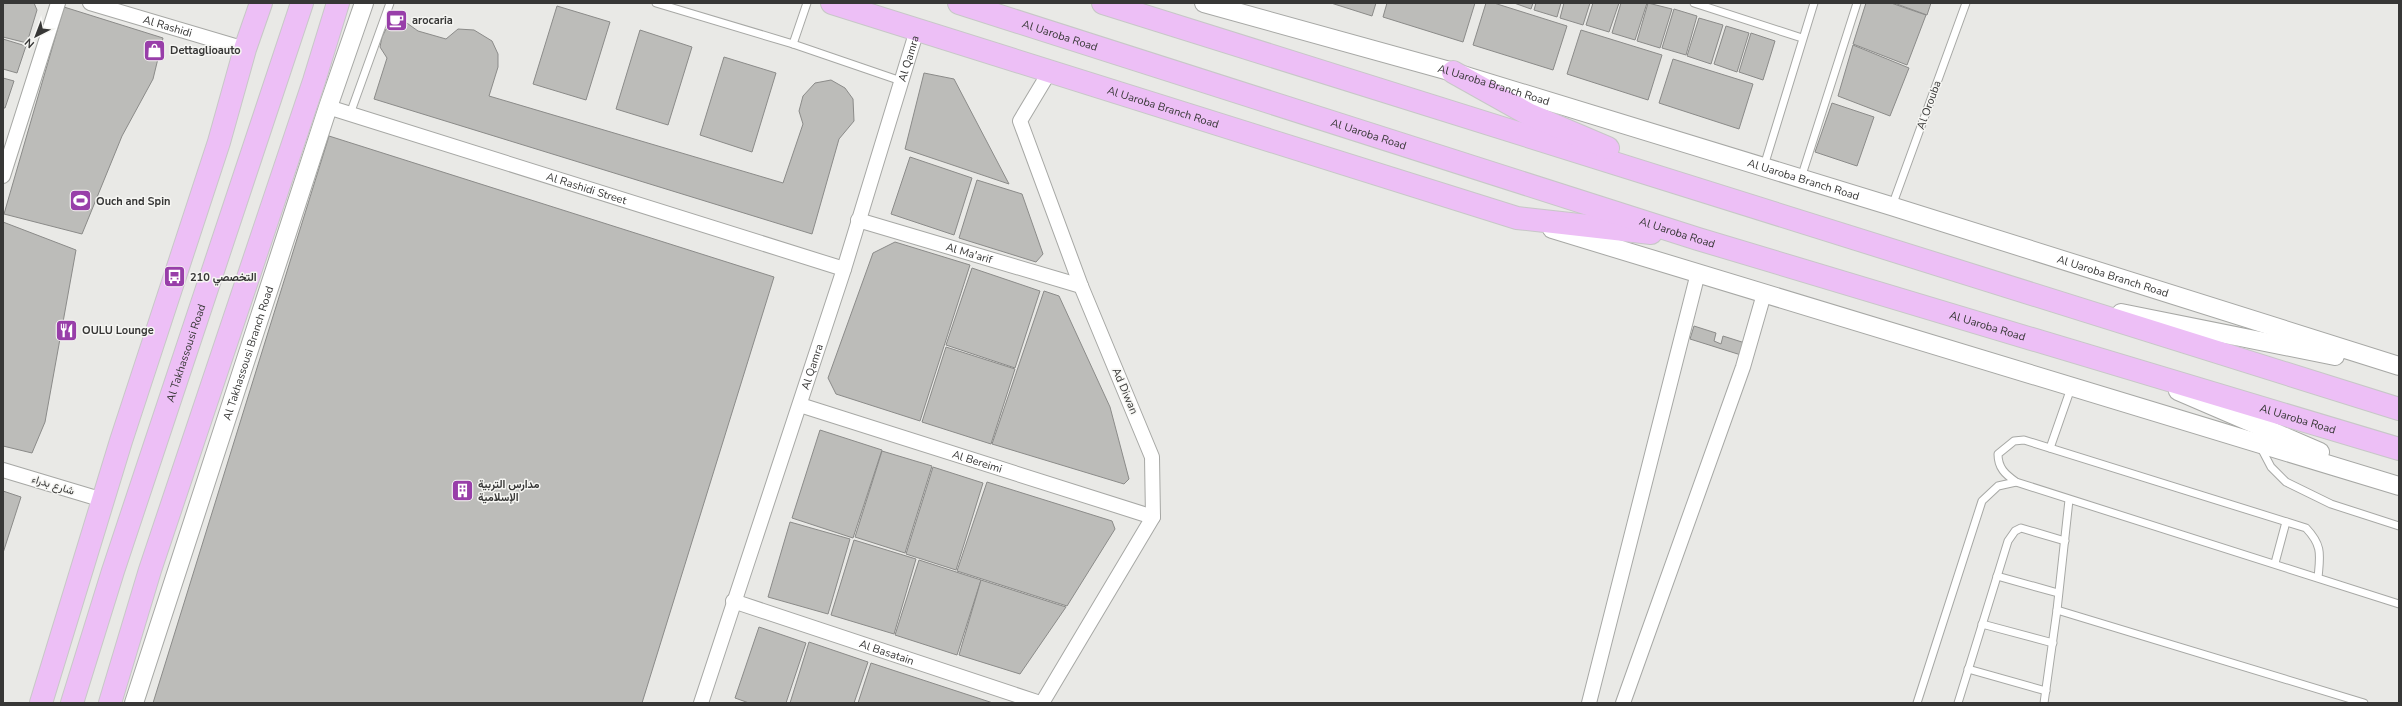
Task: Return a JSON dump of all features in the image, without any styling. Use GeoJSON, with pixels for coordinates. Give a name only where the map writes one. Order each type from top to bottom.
{"type":"FeatureCollection","features":[{"type":"Feature","properties":{"kind":"main road"},"geometry":{"type":"LineString","coordinates":[[41,703],[103,500],[219,142],[245,49],[261,3]]}},
{"type":"Feature","properties":{"kind":"main road","name":"Al Takhassousi Road"},"geometry":{"type":"LineString","coordinates":[[72,703],[113,571],[302,3]]}},
{"type":"Feature","properties":{"kind":"main road"},"geometry":{"type":"LineString","coordinates":[[110,703],[150,570],[314,82],[338,3]]}},
{"type":"Feature","properties":{"kind":"main road","name":"Al Uaroba Branch Road"},"geometry":{"type":"LineString","coordinates":[[832,3],[1517,218],[1698,239]]}},
{"type":"Feature","properties":{"kind":"main road","name":"Al Uaroba Road"},"geometry":{"type":"LineString","coordinates":[[959,3],[1698,239],[2100,358],[2399,449]]}},
{"type":"Feature","properties":{"kind":"main road"},"geometry":{"type":"LineString","coordinates":[[1103,3],[2399,409]]}},
{"type":"Feature","properties":{"kind":"main road"},"geometry":{"type":"LineString","coordinates":[[1453,72],[1528,114],[1715,195]]}},
{"type":"Feature","properties":{"kind":"street"},"geometry":{"type":"LineString","coordinates":[[3,176],[58,3]]}},
{"type":"Feature","properties":{"kind":"street","name":"Al Rashidi"},"geometry":{"type":"LineString","coordinates":[[90,3],[245,49]]}},
{"type":"Feature","properties":{"kind":"street","name":"Al Takhassousi Branch Road"},"geometry":{"type":"LineString","coordinates":[[134,703],[328,107],[364,3]]}},
{"type":"Feature","properties":{"kind":"street","name":"Al Uaroba Branch Road"},"geometry":{"type":"LineString","coordinates":[[1204,3],[1453,72],[1800,180],[1892,206],[2399,366]]}},
{"type":"Feature","properties":{"kind":"street","name":"Al Qamra"},"geometry":{"type":"LineString","coordinates":[[701,703],[733,601],[800,405],[844,269],[900,81],[917,30]]}},
{"type":"Feature","properties":{"kind":"street","name":"Ad Diwan"},"geometry":{"type":"LineString","coordinates":[[1050,71],[1020,121],[1080,286],[1152,457],[1154,517]]}},
{"type":"Feature","properties":{"kind":"street","name":"Al Rashidi Street"},"geometry":{"type":"LineString","coordinates":[[328,107],[844,269]]}},
{"type":"Feature","properties":{"kind":"street","name":"Al Uaroba Branch Road"},"geometry":{"type":"LineString","coordinates":[[1517,218],[2399,486]]}},
{"type":"Feature","properties":{"kind":"street","name":"Al Ma'arif"},"geometry":{"type":"LineString","coordinates":[[858,220],[1080,286]]}},
{"type":"Feature","properties":{"kind":"street"},"geometry":{"type":"LineString","coordinates":[[1589,703],[1698,273]]}},
{"type":"Feature","properties":{"kind":"street"},"geometry":{"type":"LineString","coordinates":[[1623,703],[1743,367],[1764,294]]}},
{"type":"Feature","properties":{"kind":"street"},"geometry":{"type":"LineString","coordinates":[[2037,296],[2399,369]]}},
{"type":"Feature","properties":{"kind":"street"},"geometry":{"type":"LineString","coordinates":[[2100,358],[2399,486]]}},
{"type":"Feature","properties":{"kind":"street","name":"Al Bereimi"},"geometry":{"type":"LineString","coordinates":[[800,405],[1154,517]]}},
{"type":"Feature","properties":{"kind":"street","name":"شارع بدراء"},"geometry":{"type":"LineString","coordinates":[[3,470],[103,500]]}},
{"type":"Feature","properties":{"kind":"street"},"geometry":{"type":"LineString","coordinates":[[1041,703],[1154,517]]}},
{"type":"Feature","properties":{"kind":"street","name":"Al Basatain"},"geometry":{"type":"LineString","coordinates":[[733,601],[1041,703]]}},
{"type":"Feature","properties":{"kind":"lane"},"geometry":{"type":"LineString","coordinates":[[350,114],[390,3]]}},
{"type":"Feature","properties":{"kind":"lane"},"geometry":{"type":"LineString","coordinates":[[656,3],[793,44],[900,81]]}},
{"type":"Feature","properties":{"kind":"lane"},"geometry":{"type":"LineString","coordinates":[[793,44],[807,3]]}},
{"type":"Feature","properties":{"kind":"lane"},"geometry":{"type":"LineString","coordinates":[[1694,3],[1802,38]]}},
{"type":"Feature","properties":{"kind":"lane"},"geometry":{"type":"LineString","coordinates":[[1764,168],[1802,38],[1814,3]]}},
{"type":"Feature","properties":{"kind":"lane"},"geometry":{"type":"LineString","coordinates":[[1800,180],[1857,3]]}},
{"type":"Feature","properties":{"kind":"lane","name":"Al Orouba"},"geometry":{"type":"LineString","coordinates":[[1892,206],[1966,3]]}},
{"type":"Feature","properties":{"kind":"lane"},"geometry":{"type":"LineString","coordinates":[[2050,448],[2071,387]]}},
{"type":"Feature","properties":{"kind":"lane"},"geometry":{"type":"LineString","coordinates":[[2318,578],[2320,551],[2316,539],[2306,528],[2024,440],[2014,441],[2005,446],[1998,454],[1998,464],[2004,473],[2016,482],[2069,500],[2275,563],[2318,578],[2399,604]]}},
{"type":"Feature","properties":{"kind":"lane"},"geometry":{"type":"LineString","coordinates":[[2259,444],[2271,467],[2286,482],[2331,504],[2399,526]]}},
{"type":"Feature","properties":{"kind":"lane"},"geometry":{"type":"LineString","coordinates":[[1917,703],[1982,501],[1998,486],[2016,482]]}},
{"type":"Feature","properties":{"kind":"lane"},"geometry":{"type":"LineString","coordinates":[[2044,703],[2053,643],[2069,500]]}},
{"type":"Feature","properties":{"kind":"lane"},"geometry":{"type":"LineString","coordinates":[[2275,563],[2286,522]]}},
{"type":"Feature","properties":{"kind":"lane"},"geometry":{"type":"LineString","coordinates":[[1958,703],[2008,540],[2015,531],[2021,528],[2065,541]]}},
{"type":"Feature","properties":{"kind":"lane"},"geometry":{"type":"LineString","coordinates":[[1997,576],[2058,593]]}},
{"type":"Feature","properties":{"kind":"lane"},"geometry":{"type":"LineString","coordinates":[[2057,610],[2364,703]]}},
{"type":"Feature","properties":{"kind":"lane"},"geometry":{"type":"LineString","coordinates":[[1982,624],[2053,643]]}},
{"type":"Feature","properties":{"kind":"lane"},"geometry":{"type":"LineString","coordinates":[[1968,669],[2046,691]]}},
{"type":"Feature","properties":{"kind":"building"},"geometry":{"type":"Polygon","coordinates":[[[3,3],[34,3],[37,10],[27,43],[3,37],[3,3]]]}},
{"type":"Feature","properties":{"kind":"building"},"geometry":{"type":"Polygon","coordinates":[[[1331,3],[1376,3],[1372,16],[1331,3]]]}},
{"type":"Feature","properties":{"kind":"building"},"geometry":{"type":"Polygon","coordinates":[[[1387,3],[1475,3],[1463,42],[1383,17],[1387,3]]]}},
{"type":"Feature","properties":{"kind":"building"},"geometry":{"type":"Polygon","coordinates":[[[1486,3],[1494,3],[1567,26],[1553,70],[1473,45],[1486,3]]]}},
{"type":"Feature","properties":{"kind":"building"},"geometry":{"type":"Polygon","coordinates":[[[1514,3],[1533,3],[1531,9],[1514,3]]]}},
{"type":"Feature","properties":{"kind":"building"},"geometry":{"type":"Polygon","coordinates":[[[1536,3],[1561,3],[1557,17],[1534,10],[1536,3]]]}},
{"type":"Feature","properties":{"kind":"building"},"geometry":{"type":"Polygon","coordinates":[[[1564,3],[1590,3],[1583,25],[1560,18],[1564,3]]]}},
{"type":"Feature","properties":{"kind":"building"},"geometry":{"type":"Polygon","coordinates":[[[1593,3],[1619,3],[1609,32],[1586,25],[1593,3]]]}},
{"type":"Feature","properties":{"kind":"building"},"geometry":{"type":"Polygon","coordinates":[[[1621,3],[1647,3],[1635,40],[1612,33],[1621,3]]]}},
{"type":"Feature","properties":{"kind":"building"},"geometry":{"type":"Polygon","coordinates":[[[1648,3],[1672,9],[1660,48],[1637,41],[1648,3]]]}},
{"type":"Feature","properties":{"kind":"building"},"geometry":{"type":"Polygon","coordinates":[[[1866,3],[1891,3],[1926,15],[1907,65],[1853,44],[1866,3]]]}},
{"type":"Feature","properties":{"kind":"building"},"geometry":{"type":"Polygon","coordinates":[[[1894,3],[1931,3],[1927,15],[1894,3]]]}},
{"type":"Feature","properties":{"kind":"building"},"geometry":{"type":"Polygon","coordinates":[[[557,6],[610,22],[586,100],[533,84],[557,6]]]}},
{"type":"Feature","properties":{"kind":"building"},"geometry":{"type":"Polygon","coordinates":[[[64,7],[163,38],[153,79],[122,136],[82,234],[4,214],[64,7]]]}},
{"type":"Feature","properties":{"kind":"building"},"geometry":{"type":"Polygon","coordinates":[[[1674,9],[1697,16],[1686,55],[1662,48],[1674,9]]]}},
{"type":"Feature","properties":{"kind":"building"},"geometry":{"type":"Polygon","coordinates":[[[1699,18],[1723,25],[1711,64],[1687,56],[1699,18]]]}},
{"type":"Feature","properties":{"kind":"building"},"geometry":{"type":"Polygon","coordinates":[[[397,21],[404,21],[418,31],[446,39],[458,29],[474,30],[492,41],[498,54],[498,67],[489,96],[783,183],[803,124],[799,111],[803,96],[815,83],[831,80],[845,88],[853,99],[854,121],[839,139],[812,234],[374,99],[387,58],[380,47],[382,37],[386,29],[397,21]]]}},
{"type":"Feature","properties":{"kind":"building"},"geometry":{"type":"Polygon","coordinates":[[[1726,26],[1749,33],[1737,72],[1714,64],[1726,26]]]}},
{"type":"Feature","properties":{"kind":"building"},"geometry":{"type":"Polygon","coordinates":[[[640,30],[692,47],[668,125],[616,109],[640,30]]]}},
{"type":"Feature","properties":{"kind":"building"},"geometry":{"type":"Polygon","coordinates":[[[1581,30],[1662,55],[1648,100],[1567,74],[1581,30]]]}},
{"type":"Feature","properties":{"kind":"building"},"geometry":{"type":"Polygon","coordinates":[[[1751,33],[1775,41],[1763,80],[1739,72],[1751,33]]]}},
{"type":"Feature","properties":{"kind":"building"},"geometry":{"type":"Polygon","coordinates":[[[3,39],[26,46],[17,73],[3,69],[3,39]]]}},
{"type":"Feature","properties":{"kind":"building"},"geometry":{"type":"Polygon","coordinates":[[[1853,45],[1909,68],[1890,116],[1838,96],[1853,45]]]}},
{"type":"Feature","properties":{"kind":"building"},"geometry":{"type":"Polygon","coordinates":[[[724,57],[776,73],[752,152],[700,135],[724,57]]]}},
{"type":"Feature","properties":{"kind":"building"},"geometry":{"type":"Polygon","coordinates":[[[1673,59],[1753,84],[1739,129],[1659,103],[1673,59]]]}},
{"type":"Feature","properties":{"kind":"building"},"geometry":{"type":"Polygon","coordinates":[[[924,73],[954,79],[1009,184],[905,149],[924,73]]]}},
{"type":"Feature","properties":{"kind":"building"},"geometry":{"type":"Polygon","coordinates":[[[3,78],[14,81],[5,108],[3,108],[3,78]]]}},
{"type":"Feature","properties":{"kind":"building"},"geometry":{"type":"Polygon","coordinates":[[[1832,103],[1874,117],[1857,166],[1815,152],[1832,103]]]}},
{"type":"Feature","properties":{"kind":"building","name":"مدارس التربية الإسلامية"},"geometry":{"type":"Polygon","coordinates":[[[329,136],[774,277],[642,703],[153,703],[329,136]]]}},
{"type":"Feature","properties":{"kind":"building"},"geometry":{"type":"Polygon","coordinates":[[[910,157],[972,178],[954,235],[891,214],[910,157]]]}},
{"type":"Feature","properties":{"kind":"building"},"geometry":{"type":"Polygon","coordinates":[[[977,180],[1022,194],[1043,254],[1036,262],[959,238],[977,180]]]}},
{"type":"Feature","properties":{"kind":"building"},"geometry":{"type":"Polygon","coordinates":[[[3,222],[76,250],[45,422],[32,453],[3,446],[3,222]]]}},
{"type":"Feature","properties":{"kind":"building"},"geometry":{"type":"Polygon","coordinates":[[[895,242],[970,265],[920,421],[836,394],[828,378],[873,253],[895,242]]]}},
{"type":"Feature","properties":{"kind":"building"},"geometry":{"type":"Polygon","coordinates":[[[972,268],[1040,291],[1015,368],[946,345],[972,268]]]}},
{"type":"Feature","properties":{"kind":"building"},"geometry":{"type":"Polygon","coordinates":[[[1044,291],[1059,296],[1110,407],[1129,479],[1124,484],[992,444],[1044,291]]]}},
{"type":"Feature","properties":{"kind":"building"},"geometry":{"type":"Polygon","coordinates":[[[1694,326],[1716,333],[1714,341],[1721,344],[1723,336],[1745,343],[1741,355],[1690,339],[1694,326]]]}},
{"type":"Feature","properties":{"kind":"building"},"geometry":{"type":"Polygon","coordinates":[[[946,347],[1015,369],[991,444],[922,422],[946,347]]]}},
{"type":"Feature","properties":{"kind":"building"},"geometry":{"type":"Polygon","coordinates":[[[820,430],[882,450],[853,538],[792,518],[820,430]]]}},
{"type":"Feature","properties":{"kind":"building"},"geometry":{"type":"Polygon","coordinates":[[[882,451],[932,466],[905,553],[855,537],[882,451]]]}},
{"type":"Feature","properties":{"kind":"building"},"geometry":{"type":"Polygon","coordinates":[[[933,467],[983,483],[956,570],[906,554],[933,467]]]}},
{"type":"Feature","properties":{"kind":"building"},"geometry":{"type":"Polygon","coordinates":[[[987,482],[1112,521],[1115,529],[1067,606],[957,571],[987,482]]]}},
{"type":"Feature","properties":{"kind":"building"},"geometry":{"type":"Polygon","coordinates":[[[3,491],[21,497],[3,553],[3,491]]]}},
{"type":"Feature","properties":{"kind":"building"},"geometry":{"type":"Polygon","coordinates":[[[790,522],[850,539],[828,614],[768,597],[790,522]]]}},
{"type":"Feature","properties":{"kind":"building"},"geometry":{"type":"Polygon","coordinates":[[[854,540],[916,559],[894,634],[831,615],[854,540]]]}},
{"type":"Feature","properties":{"kind":"building"},"geometry":{"type":"Polygon","coordinates":[[[919,560],[981,580],[957,655],[895,635],[919,560]]]}},
{"type":"Feature","properties":{"kind":"building"},"geometry":{"type":"Polygon","coordinates":[[[981,580],[1066,607],[1020,674],[959,655],[981,580]]]}},
{"type":"Feature","properties":{"kind":"building"},"geometry":{"type":"Polygon","coordinates":[[[759,627],[806,643],[786,703],[749,703],[735,698],[759,627]]]}},
{"type":"Feature","properties":{"kind":"building"},"geometry":{"type":"Polygon","coordinates":[[[809,642],[868,662],[854,703],[790,703],[809,642]]]}},
{"type":"Feature","properties":{"kind":"building"},"geometry":{"type":"Polygon","coordinates":[[[871,663],[993,703],[858,703],[871,663]]]}},
{"type":"Feature","properties":{"kind":"place","name":"arocaria"},"geometry":{"type":"Point","coordinates":[396,20]}},
{"type":"Feature","properties":{"kind":"place","name":"Dettaglioauto"},"geometry":{"type":"Point","coordinates":[154,50]}},
{"type":"Feature","properties":{"kind":"place","name":"Ouch and Spin"},"geometry":{"type":"Point","coordinates":[80,201]}},
{"type":"Feature","properties":{"kind":"place","name":"التخصصي 210"},"geometry":{"type":"Point","coordinates":[175,277]}},
{"type":"Feature","properties":{"kind":"place","name":"OULU Lounge"},"geometry":{"type":"Point","coordinates":[66,330]}},
{"type":"Feature","properties":{"kind":"place","name":"مدارس التربية الإسلامية"},"geometry":{"type":"Point","coordinates":[463,490]}}]}
